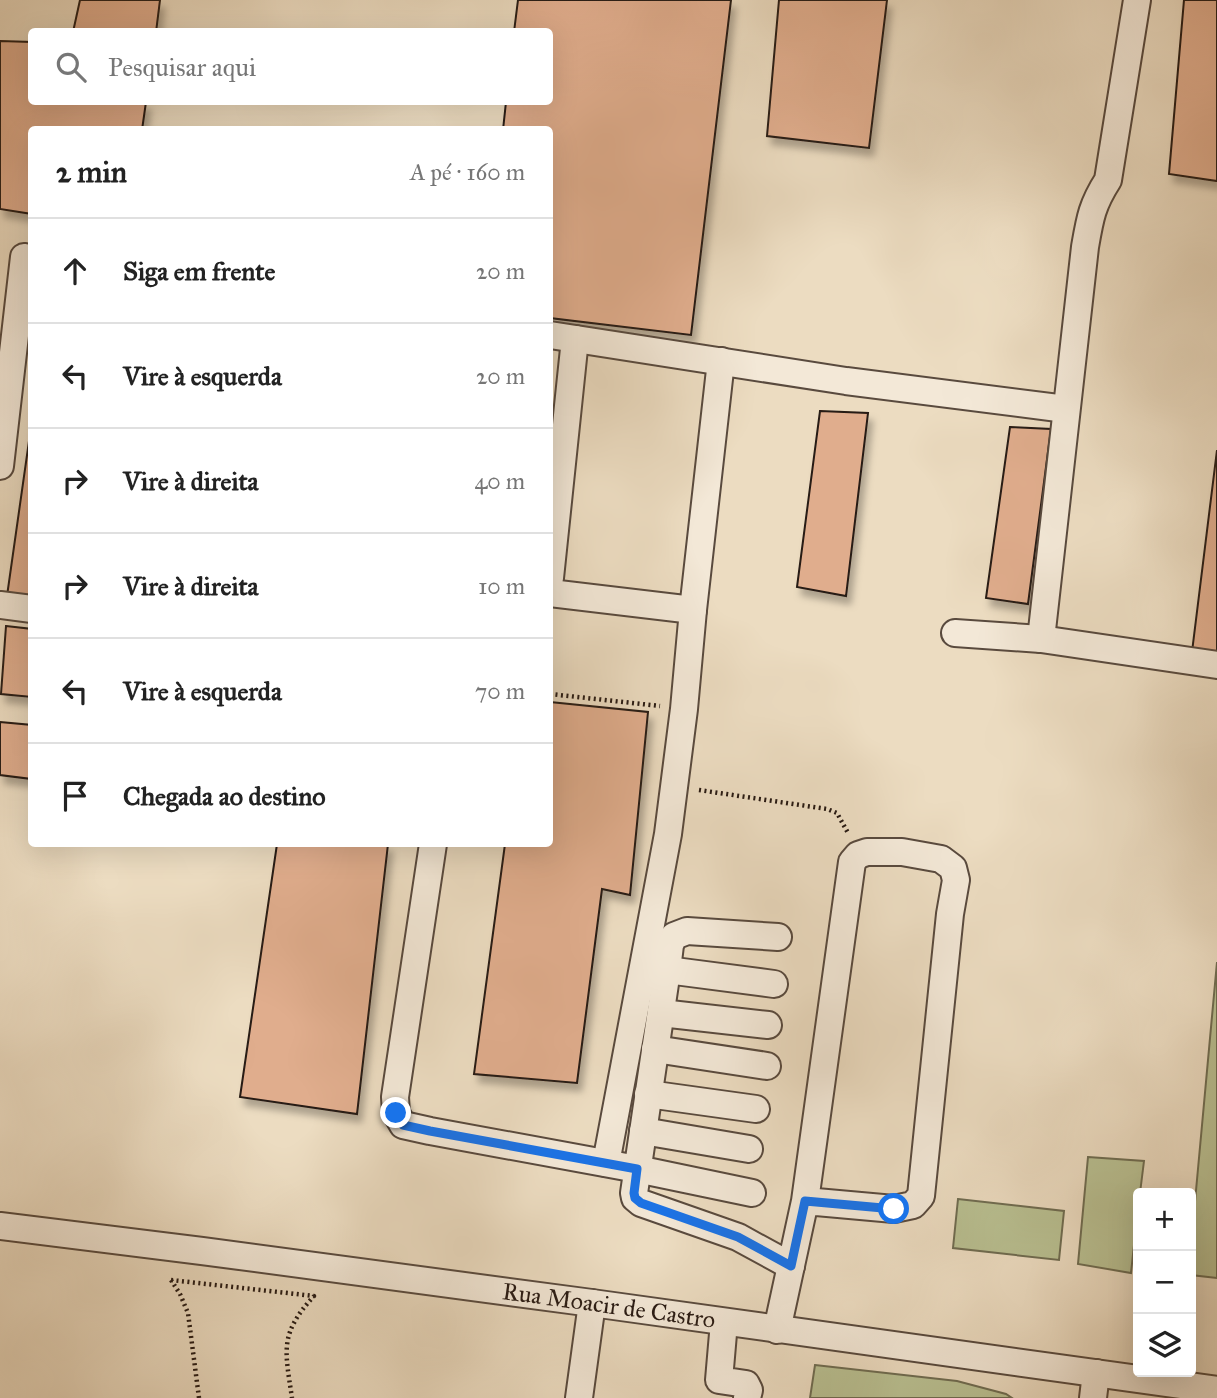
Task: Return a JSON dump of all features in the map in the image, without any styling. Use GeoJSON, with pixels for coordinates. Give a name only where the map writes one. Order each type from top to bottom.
{"type":"FeatureCollection","features":[{"type":"Feature","properties":{"kind":"street"},"geometry":{"type":"LineString","coordinates":[[1041,639],[1091,214],[1108,180],[1137,0]]}},
{"type":"Feature","properties":{"kind":"street"},"geometry":{"type":"LineString","coordinates":[[0,467],[19,256]]}},
{"type":"Feature","properties":{"kind":"street"},"geometry":{"type":"LineString","coordinates":[[553,518],[562,337],[846,381],[1066,409]]}},
{"type":"Feature","properties":{"kind":"street"},"geometry":{"type":"LineString","coordinates":[[606,1163],[668,834],[721,361]]}},
{"type":"Feature","properties":{"kind":"street"},"geometry":{"type":"LineString","coordinates":[[553,593],[693,610]]}},
{"type":"Feature","properties":{"kind":"street"},"geometry":{"type":"LineString","coordinates":[[0,605],[28,608]]}},
{"type":"Feature","properties":{"kind":"street"},"geometry":{"type":"LineString","coordinates":[[955,633],[1041,639],[1217,665]]}},
{"type":"Feature","properties":{"kind":"street"},"geometry":{"type":"LineString","coordinates":[[433,847],[395,1097],[396,1113],[403,1125],[752,1193]]}},
{"type":"Feature","properties":{"kind":"street"},"geometry":{"type":"LineString","coordinates":[[777,1329],[805,1201],[852,862],[858,855],[867,852],[902,852],[941,859],[953,868],[956,880],[950,914],[920,1196],[913,1205],[894,1209],[805,1201]]}},
{"type":"Feature","properties":{"kind":"street"},"geometry":{"type":"LineString","coordinates":[[778,937],[688,931],[674,936],[670,945],[634,1193],[641,1203],[738,1237],[791,1266]]}},
{"type":"Feature","properties":{"kind":"street"},"geometry":{"type":"LineString","coordinates":[[667,970],[775,984]]}},
{"type":"Feature","properties":{"kind":"street"},"geometry":{"type":"LineString","coordinates":[[661,1013],[768,1025]]}},
{"type":"Feature","properties":{"kind":"street"},"geometry":{"type":"LineString","coordinates":[[655,1049],[767,1066]]}},
{"type":"Feature","properties":{"kind":"street"},"geometry":{"type":"LineString","coordinates":[[648,1094],[755,1109]]}},
{"type":"Feature","properties":{"kind":"street"},"geometry":{"type":"LineString","coordinates":[[643,1131],[749,1149]]}},
{"type":"Feature","properties":{"kind":"street","name":"Rua Moacir de Castro"},"geometry":{"type":"LineString","coordinates":[[0,1226],[777,1329],[1095,1385],[1217,1390]]}},
{"type":"Feature","properties":{"kind":"street"},"geometry":{"type":"LineString","coordinates":[[579,1398],[592,1303]]}},
{"type":"Feature","properties":{"kind":"street"},"geometry":{"type":"LineString","coordinates":[[724,1322],[719,1380],[746,1384],[749,1390],[747,1398]]}},
{"type":"Feature","properties":{"kind":"path"},"geometry":{"type":"LineString","coordinates":[[553,694],[684,709]]}},
{"type":"Feature","properties":{"kind":"path"},"geometry":{"type":"LineString","coordinates":[[674,786],[827,809],[837,813],[858,855]]}},
{"type":"Feature","properties":{"kind":"path"},"geometry":{"type":"LineString","coordinates":[[199,1398],[188,1313],[171,1280],[314,1296],[294,1322],[288,1338],[285,1356],[292,1398]]}},
{"type":"Feature","properties":{"kind":"green space"},"geometry":{"type":"Polygon","coordinates":[[[1217,962],[1217,1278],[1196,1276],[1196,1191],[1217,962]]]}},
{"type":"Feature","properties":{"kind":"green space"},"geometry":{"type":"Polygon","coordinates":[[[1088,1157],[1144,1161],[1141,1188],[1133,1188],[1131,1273],[1078,1264],[1088,1157]]]}},
{"type":"Feature","properties":{"kind":"green space"},"geometry":{"type":"Polygon","coordinates":[[[958,1199],[1064,1211],[1059,1260],[953,1248],[958,1199]]]}},
{"type":"Feature","properties":{"kind":"green space"},"geometry":{"type":"Polygon","coordinates":[[[815,1365],[957,1381],[1012,1398],[810,1398],[815,1365]]]}},
{"type":"Feature","properties":{"kind":"building"},"geometry":{"type":"Polygon","coordinates":[[[80,0],[160,0],[156,28],[74,28],[80,0]]]}},
{"type":"Feature","properties":{"kind":"building"},"geometry":{"type":"Polygon","coordinates":[[[518,0],[731,0],[691,335],[553,318],[553,126],[503,126],[506,105],[553,105],[553,28],[514,28],[518,0]]]}},
{"type":"Feature","properties":{"kind":"building"},"geometry":{"type":"Polygon","coordinates":[[[779,0],[887,0],[869,148],[767,136],[779,0]]]}},
{"type":"Feature","properties":{"kind":"building"},"geometry":{"type":"Polygon","coordinates":[[[1184,0],[1217,0],[1217,181],[1169,174],[1184,0]]]}},
{"type":"Feature","properties":{"kind":"building"},"geometry":{"type":"Polygon","coordinates":[[[0,41],[28,42],[28,105],[146,105],[143,126],[28,126],[28,213],[0,209],[0,41]]]}},
{"type":"Feature","properties":{"kind":"building"},"geometry":{"type":"Polygon","coordinates":[[[820,411],[868,413],[846,596],[797,587],[820,411]]]}},
{"type":"Feature","properties":{"kind":"building"},"geometry":{"type":"Polygon","coordinates":[[[1010,427],[1051,429],[1028,604],[986,598],[1010,427]]]}},
{"type":"Feature","properties":{"kind":"building"},"geometry":{"type":"Polygon","coordinates":[[[28,448],[28,600],[7,596],[28,448]]]}},
{"type":"Feature","properties":{"kind":"building"},"geometry":{"type":"Polygon","coordinates":[[[1217,450],[1217,653],[1192,652],[1217,450]]]}},
{"type":"Feature","properties":{"kind":"building"},"geometry":{"type":"Polygon","coordinates":[[[6,626],[28,629],[28,697],[1,694],[6,626]]]}},
{"type":"Feature","properties":{"kind":"building"},"geometry":{"type":"Polygon","coordinates":[[[553,702],[648,712],[630,895],[602,889],[577,1083],[474,1074],[505,847],[553,847],[553,702]]]}},
{"type":"Feature","properties":{"kind":"building"},"geometry":{"type":"Polygon","coordinates":[[[0,722],[28,725],[28,778],[0,775],[0,722]]]}},
{"type":"Feature","properties":{"kind":"building"},"geometry":{"type":"Polygon","coordinates":[[[277,847],[388,847],[357,1114],[240,1097],[277,847]]]}},
{"type":"Feature","properties":{"kind":"route"},"geometry":{"type":"LineString","coordinates":[[396,1113],[403,1125],[637,1169],[634,1193],[641,1203],[738,1237],[791,1266],[805,1201],[894,1209]]}}]}
